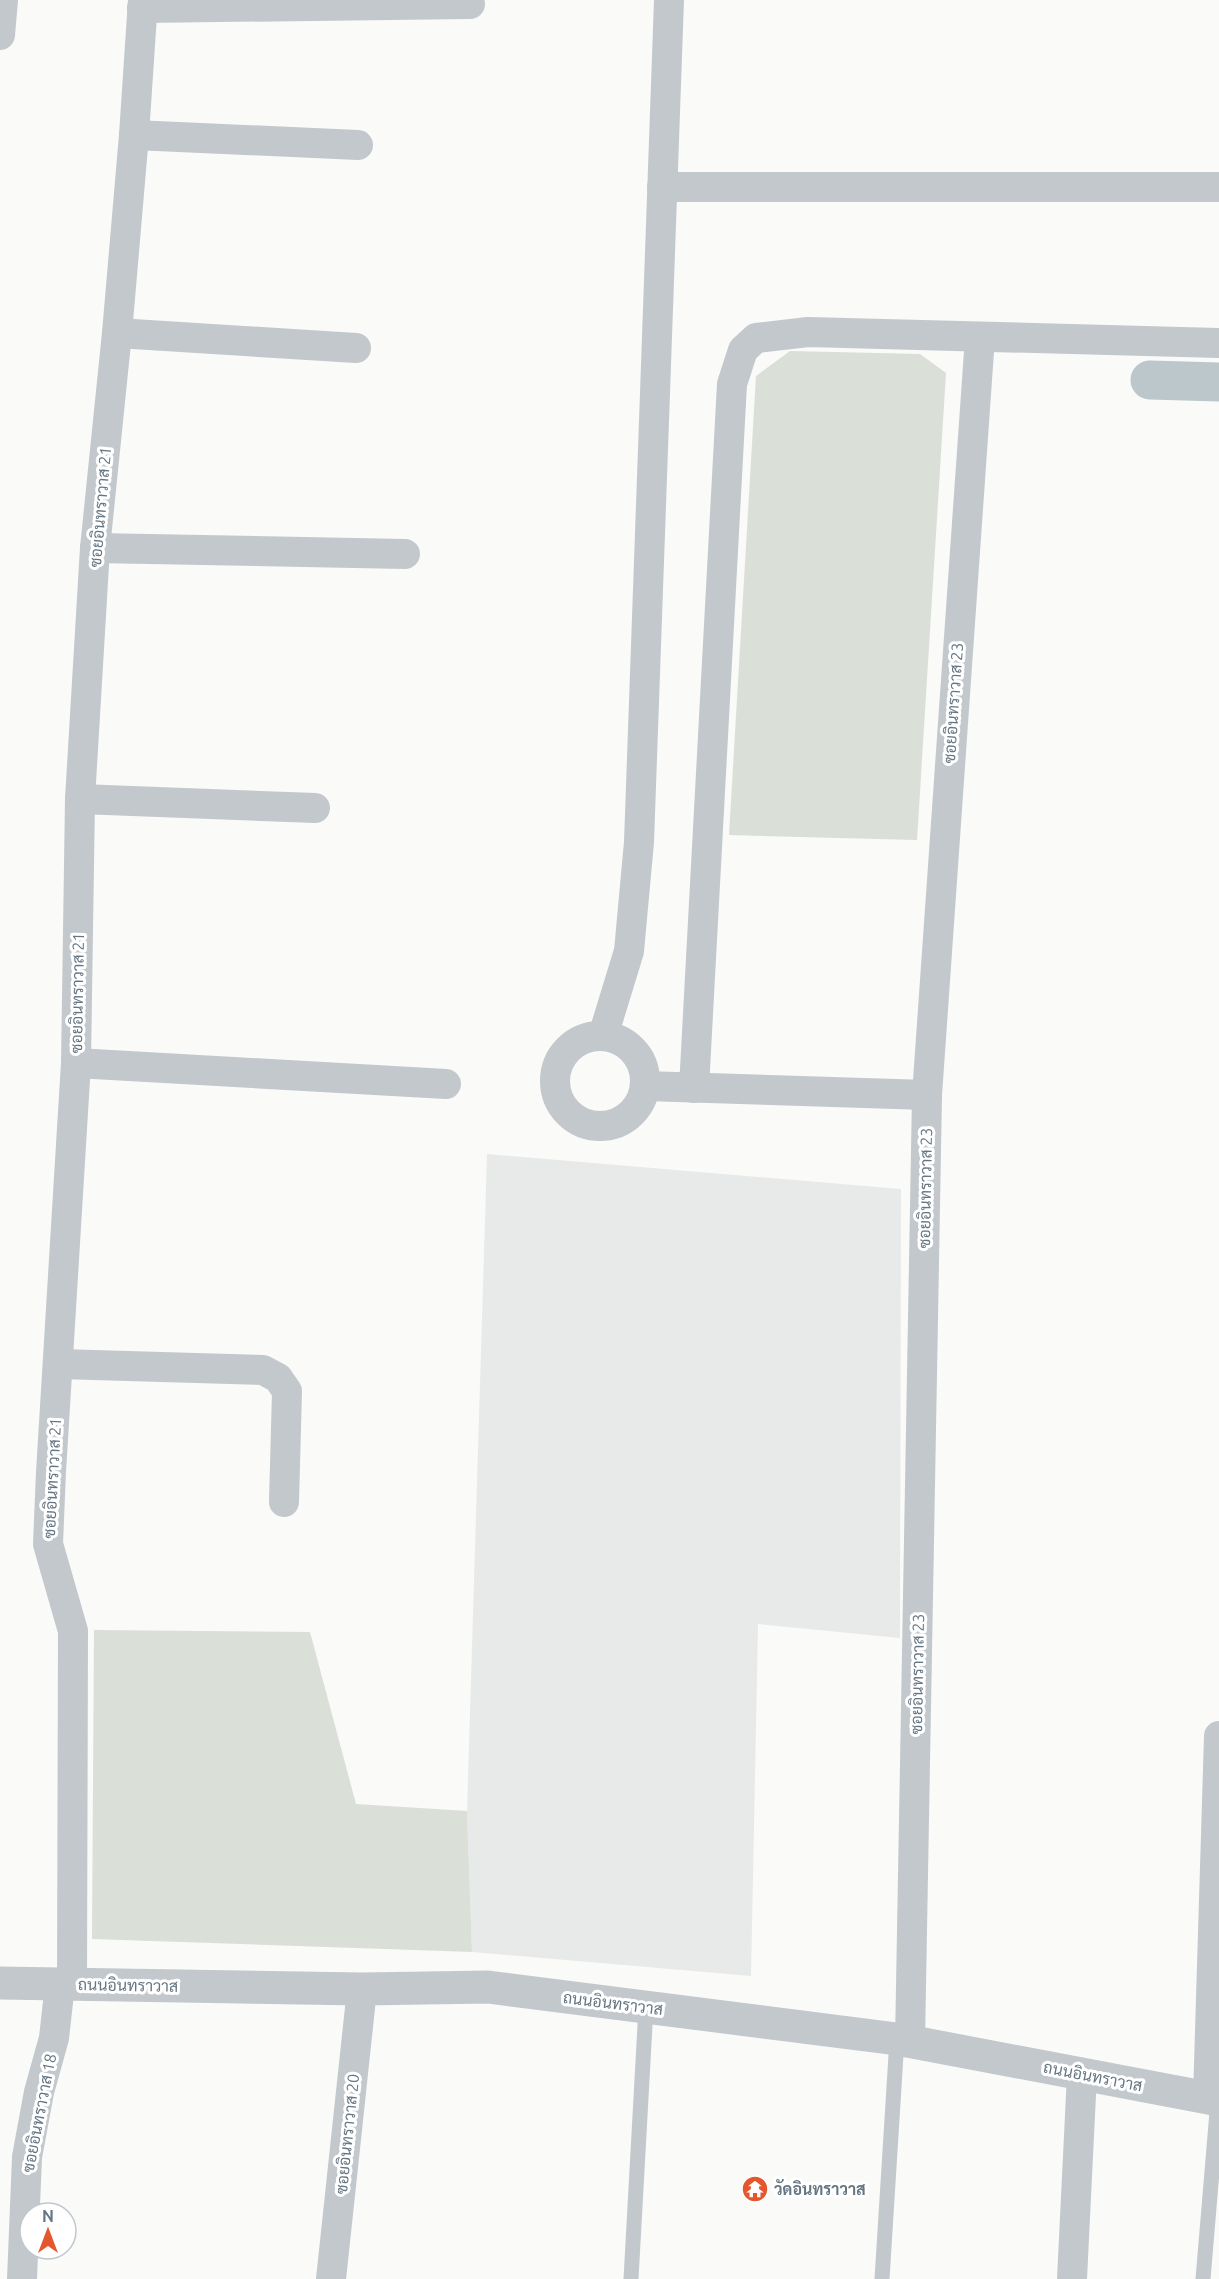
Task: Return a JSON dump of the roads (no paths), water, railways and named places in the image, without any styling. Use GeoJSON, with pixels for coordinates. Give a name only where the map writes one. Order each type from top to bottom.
{"type":"FeatureCollection","features":[{"type":"Feature","properties":{"kind":"street"},"geometry":{"type":"LineString","coordinates":[[0,35],[3,0]]}},
{"type":"Feature","properties":{"kind":"street"},"geometry":{"type":"LineString","coordinates":[[603,1036],[629,951],[639,842],[669,0]]}},
{"type":"Feature","properties":{"kind":"street"},"geometry":{"type":"LineString","coordinates":[[142,4],[470,4]]}},
{"type":"Feature","properties":{"kind":"street","name":"ซอยอินทราวาส 21"},"geometry":{"type":"LineString","coordinates":[[66,1984],[73,1631],[48,1544],[76,1063],[80,799],[95,548],[117,333],[134,135],[142,4]]}},
{"type":"Feature","properties":{"kind":"street"},"geometry":{"type":"LineString","coordinates":[[134,135],[358,145]]}},
{"type":"Feature","properties":{"kind":"street"},"geometry":{"type":"LineString","coordinates":[[662,187],[1219,187]]}},
{"type":"Feature","properties":{"kind":"street"},"geometry":{"type":"LineString","coordinates":[[694,1088],[732,384],[743,350],[756,338],[808,332],[1219,343]]}},
{"type":"Feature","properties":{"kind":"street"},"geometry":{"type":"LineString","coordinates":[[117,333],[356,348]]}},
{"type":"Feature","properties":{"kind":"street","name":"ซอยอินทราวาส 23"},"geometry":{"type":"LineString","coordinates":[[904,2041],[927,1095],[980,337]]}},
{"type":"Feature","properties":{"kind":"street"},"geometry":{"type":"LineString","coordinates":[[95,548],[405,554]]}},
{"type":"Feature","properties":{"kind":"street"},"geometry":{"type":"LineString","coordinates":[[80,799],[315,808]]}},
{"type":"Feature","properties":{"kind":"street"},"geometry":{"type":"LineString","coordinates":[[603,1036],[618,1039],[630,1046],[640,1058],[645,1072],[645,1086],[641,1101],[632,1113],[606,1126],[590,1125],[577,1120],[558,1097],[555,1082],[557,1067],[564,1054],[574,1043],[588,1037],[603,1036]]}},
{"type":"Feature","properties":{"kind":"street"},"geometry":{"type":"LineString","coordinates":[[76,1063],[446,1084]]}},
{"type":"Feature","properties":{"kind":"street"},"geometry":{"type":"LineString","coordinates":[[645,1086],[927,1095]]}},
{"type":"Feature","properties":{"kind":"street"},"geometry":{"type":"LineString","coordinates":[[59,1364],[263,1370],[278,1378],[286,1390],[284,1502]]}},
{"type":"Feature","properties":{"kind":"street"},"geometry":{"type":"LineString","coordinates":[[1215,2099],[1219,1736]]}},
{"type":"Feature","properties":{"kind":"street","name":"ถนนอินทราวาส"},"geometry":{"type":"LineString","coordinates":[[0,1983],[362,1989],[488,1987],[904,2041],[1215,2099]]}},
{"type":"Feature","properties":{"kind":"street","name":"ซอยอินทราวาส 18"},"geometry":{"type":"LineString","coordinates":[[22,2279],[27,2157],[39,2092],[66,1984]]}},
{"type":"Feature","properties":{"kind":"street","name":"ซอยอินทราวาส 20"},"geometry":{"type":"LineString","coordinates":[[331,2279],[362,1989]]}},
{"type":"Feature","properties":{"kind":"street"},"geometry":{"type":"LineString","coordinates":[[1072,2279],[1082,2074]]}},
{"type":"Feature","properties":{"kind":"lane"},"geometry":{"type":"LineString","coordinates":[[631,2279],[646,2007]]}},
{"type":"Feature","properties":{"kind":"lane"},"geometry":{"type":"LineString","coordinates":[[882,2279],[904,2041]]}},
{"type":"Feature","properties":{"kind":"lane"},"geometry":{"type":"LineString","coordinates":[[1203,2279],[1215,2099]]}},
{"type":"Feature","properties":{"kind":"waterway"},"geometry":{"type":"LineString","coordinates":[[1150,380],[1219,382]]}},
{"type":"Feature","properties":{"kind":"place","name":"วัดอินทราวาส"},"geometry":{"type":"Point","coordinates":[755,2189]}}]}
